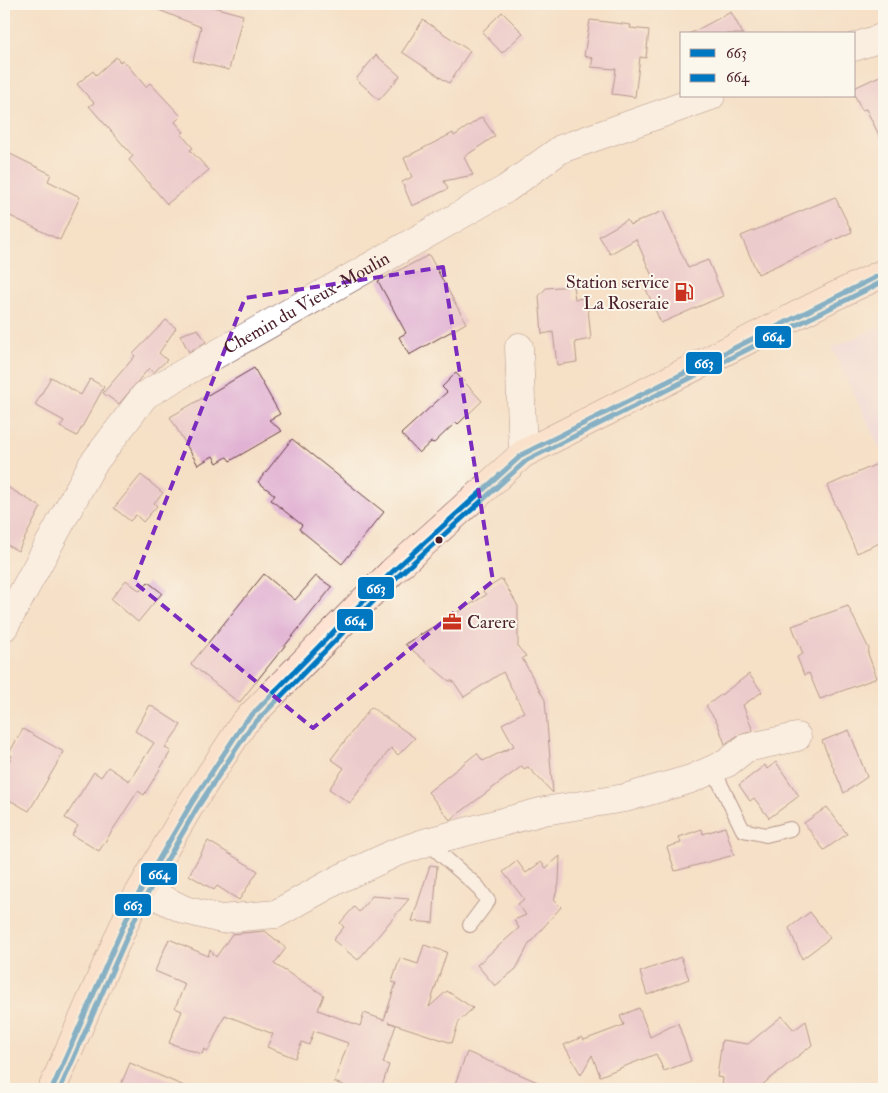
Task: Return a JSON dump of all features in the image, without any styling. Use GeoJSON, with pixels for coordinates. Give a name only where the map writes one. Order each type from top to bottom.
{"type":"FeatureCollection","features":[{"type":"Feature","properties":{"kind":"main road"},"geometry":{"type":"LineString","coordinates":[[52,1089],[142,889],[191,804],[244,723],[392,572],[523,454],[884,273]]}},
{"type":"Feature","properties":{"kind":"street"},"geometry":{"type":"LineString","coordinates":[[856,46],[884,37]]}},
{"type":"Feature","properties":{"kind":"street","name":"Chemin du Vieux-Moulin"},"geometry":{"type":"LineString","coordinates":[[4,626],[92,464],[145,395],[506,189],[561,149],[706,98]]}},
{"type":"Feature","properties":{"kind":"street"},"geometry":{"type":"LineString","coordinates":[[520,348],[523,454]]}},
{"type":"Feature","properties":{"kind":"street"},"geometry":{"type":"LineString","coordinates":[[142,889],[186,910],[221,919],[276,914],[339,879],[427,842],[544,811],[625,798],[691,779],[727,763],[746,748],[798,737]]}},
{"type":"Feature","properties":{"kind":"lane"},"geometry":{"type":"LineString","coordinates":[[713,769],[743,830],[766,835],[790,829]]}},
{"type":"Feature","properties":{"kind":"lane"},"geometry":{"type":"LineString","coordinates":[[427,842],[477,886],[488,901],[470,925]]}},
{"type":"Feature","properties":{"kind":"highlighted area"},"geometry":{"type":"Polygon","coordinates":[[[443,267],[493,581],[313,728],[134,582],[245,298],[443,267]]]}},
{"type":"Feature","properties":{"kind":"shaded area"},"geometry":{"type":"Polygon","coordinates":[[[884,325],[884,457],[832,348],[884,325]]]}},
{"type":"Feature","properties":{"kind":"building"},"geometry":{"type":"Polygon","coordinates":[[[149,4],[202,4],[243,15],[229,70],[193,61],[201,27],[149,6],[149,4]]]}},
{"type":"Feature","properties":{"kind":"building"},"geometry":{"type":"Polygon","coordinates":[[[502,12],[523,33],[502,53],[482,32],[502,12]]]}},
{"type":"Feature","properties":{"kind":"building"},"geometry":{"type":"Polygon","coordinates":[[[731,12],[742,32],[693,32],[731,12]]]}},
{"type":"Feature","properties":{"kind":"building"},"geometry":{"type":"Polygon","coordinates":[[[423,20],[470,51],[449,83],[402,52],[423,20]]]}},
{"type":"Feature","properties":{"kind":"building"},"geometry":{"type":"Polygon","coordinates":[[[590,20],[631,25],[630,28],[649,30],[646,58],[640,57],[635,97],[612,94],[616,69],[591,67],[593,58],[584,56],[590,20]]]}},
{"type":"Feature","properties":{"kind":"building"},"geometry":{"type":"Polygon","coordinates":[[[376,55],[400,76],[379,100],[356,79],[376,55]]]}},
{"type":"Feature","properties":{"kind":"building"},"geometry":{"type":"Polygon","coordinates":[[[116,57],[120,62],[123,60],[146,87],[150,83],[181,116],[175,122],[184,132],[181,134],[193,148],[190,150],[209,170],[167,204],[129,160],[133,156],[89,106],[94,103],[77,84],[93,71],[96,75],[116,57]]]}},
{"type":"Feature","properties":{"kind":"building"},"geometry":{"type":"Polygon","coordinates":[[[884,74],[884,145],[866,109],[862,110],[856,98],[856,87],[884,74]]]}},
{"type":"Feature","properties":{"kind":"building"},"geometry":{"type":"Polygon","coordinates":[[[482,117],[495,136],[464,157],[473,175],[444,181],[448,189],[412,206],[402,182],[412,177],[404,158],[453,133],[454,136],[482,117]]]}},
{"type":"Feature","properties":{"kind":"building"},"geometry":{"type":"Polygon","coordinates":[[[4,151],[51,174],[48,181],[80,197],[60,240],[4,213],[4,151]]]}},
{"type":"Feature","properties":{"kind":"building"},"geometry":{"type":"Polygon","coordinates":[[[835,197],[852,232],[758,274],[741,236],[835,197]]]}},
{"type":"Feature","properties":{"kind":"building"},"geometry":{"type":"Polygon","coordinates":[[[663,211],[688,268],[708,260],[723,296],[661,323],[645,287],[655,283],[636,239],[610,254],[599,236],[627,220],[630,225],[663,211]]]}},
{"type":"Feature","properties":{"kind":"building"},"geometry":{"type":"Polygon","coordinates":[[[429,255],[466,323],[409,355],[399,337],[406,333],[378,281],[429,255]]]}},
{"type":"Feature","properties":{"kind":"building"},"geometry":{"type":"Polygon","coordinates":[[[573,286],[575,299],[587,298],[591,339],[575,342],[577,362],[557,365],[553,332],[542,334],[539,296],[546,288],[573,286]]]}},
{"type":"Feature","properties":{"kind":"building"},"geometry":{"type":"Polygon","coordinates":[[[166,320],[176,328],[159,353],[167,360],[153,373],[149,368],[119,404],[103,393],[135,356],[133,354],[166,320]]]}},
{"type":"Feature","properties":{"kind":"building"},"geometry":{"type":"Polygon","coordinates":[[[198,329],[206,342],[189,352],[180,335],[198,329]]]}},
{"type":"Feature","properties":{"kind":"building"},"geometry":{"type":"Polygon","coordinates":[[[254,368],[280,414],[269,420],[282,431],[230,461],[227,457],[217,463],[213,456],[198,465],[170,417],[254,368]]]}},
{"type":"Feature","properties":{"kind":"building"},"geometry":{"type":"Polygon","coordinates":[[[456,373],[482,401],[458,424],[456,422],[434,443],[431,442],[419,453],[401,434],[447,392],[442,387],[456,373]]]}},
{"type":"Feature","properties":{"kind":"building"},"geometry":{"type":"Polygon","coordinates":[[[51,377],[81,395],[90,379],[104,387],[77,436],[60,427],[64,421],[35,405],[51,377]]]}},
{"type":"Feature","properties":{"kind":"building"},"geometry":{"type":"Polygon","coordinates":[[[292,439],[384,512],[342,564],[299,529],[302,525],[271,500],[275,495],[258,482],[292,439]]]}},
{"type":"Feature","properties":{"kind":"building"},"geometry":{"type":"Polygon","coordinates":[[[884,461],[884,541],[857,553],[827,486],[884,461]]]}},
{"type":"Feature","properties":{"kind":"building"},"geometry":{"type":"Polygon","coordinates":[[[141,475],[163,493],[154,503],[157,506],[143,522],[136,515],[130,521],[114,508],[141,475]]]}},
{"type":"Feature","properties":{"kind":"building"},"geometry":{"type":"Polygon","coordinates":[[[4,485],[41,507],[18,551],[4,543],[4,485]]]}},
{"type":"Feature","properties":{"kind":"building"},"geometry":{"type":"Polygon","coordinates":[[[264,574],[295,600],[316,576],[332,587],[239,703],[191,664],[264,574]]]}},
{"type":"Feature","properties":{"kind":"building"},"geometry":{"type":"Polygon","coordinates":[[[502,579],[518,606],[518,647],[526,656],[522,658],[545,700],[553,793],[528,767],[524,769],[522,766],[450,820],[428,792],[477,753],[483,761],[514,746],[502,724],[524,712],[503,672],[464,697],[453,681],[449,681],[405,644],[486,595],[483,591],[502,579]]]}},
{"type":"Feature","properties":{"kind":"building"},"geometry":{"type":"Polygon","coordinates":[[[126,580],[140,591],[148,582],[162,593],[138,622],[111,599],[126,580]]]}},
{"type":"Feature","properties":{"kind":"building"},"geometry":{"type":"Polygon","coordinates":[[[848,606],[869,649],[868,654],[877,678],[820,699],[809,673],[804,675],[797,657],[803,654],[792,626],[848,606]]]}},
{"type":"Feature","properties":{"kind":"building"},"geometry":{"type":"Polygon","coordinates":[[[749,674],[762,692],[743,705],[753,731],[737,736],[725,744],[717,722],[706,706],[749,674]]]}},
{"type":"Feature","properties":{"kind":"building"},"geometry":{"type":"Polygon","coordinates":[[[150,705],[181,725],[165,748],[171,751],[144,795],[138,791],[99,851],[72,835],[78,826],[65,818],[94,772],[101,777],[108,767],[129,781],[154,743],[135,731],[150,705]]]}},
{"type":"Feature","properties":{"kind":"building"},"geometry":{"type":"Polygon","coordinates":[[[371,707],[415,738],[398,755],[391,748],[350,803],[329,789],[344,768],[331,759],[371,707]]]}},
{"type":"Feature","properties":{"kind":"building"},"geometry":{"type":"Polygon","coordinates":[[[23,729],[64,752],[29,811],[4,797],[4,770],[12,756],[9,753],[23,729]]]}},
{"type":"Feature","properties":{"kind":"building"},"geometry":{"type":"Polygon","coordinates":[[[849,730],[867,777],[844,793],[822,741],[849,730]]]}},
{"type":"Feature","properties":{"kind":"building"},"geometry":{"type":"Polygon","coordinates":[[[776,762],[799,796],[769,818],[754,798],[750,801],[739,785],[765,765],[767,769],[776,762]]]}},
{"type":"Feature","properties":{"kind":"building"},"geometry":{"type":"Polygon","coordinates":[[[827,807],[847,834],[824,850],[804,823],[827,807]]]}},
{"type":"Feature","properties":{"kind":"building"},"geometry":{"type":"Polygon","coordinates":[[[725,827],[734,855],[675,871],[667,847],[681,843],[679,837],[702,829],[703,834],[725,827]]]}},
{"type":"Feature","properties":{"kind":"building"},"geometry":{"type":"Polygon","coordinates":[[[208,841],[258,871],[239,900],[217,886],[214,890],[189,875],[208,841]]]}},
{"type":"Feature","properties":{"kind":"building"},"geometry":{"type":"Polygon","coordinates":[[[560,856],[559,883],[554,900],[561,907],[529,944],[516,969],[495,986],[477,965],[519,928],[514,920],[526,915],[518,904],[524,899],[503,872],[517,861],[526,873],[541,862],[546,868],[560,856]]]}},
{"type":"Feature","properties":{"kind":"building"},"geometry":{"type":"Polygon","coordinates":[[[430,865],[437,866],[433,923],[412,921],[430,865]]]}},
{"type":"Feature","properties":{"kind":"building"},"geometry":{"type":"Polygon","coordinates":[[[372,896],[409,899],[358,960],[333,940],[344,927],[340,923],[354,907],[359,912],[372,896]]]}},
{"type":"Feature","properties":{"kind":"building"},"geometry":{"type":"Polygon","coordinates":[[[810,912],[830,938],[802,959],[789,928],[810,912]]]}},
{"type":"Feature","properties":{"kind":"building"},"geometry":{"type":"Polygon","coordinates":[[[265,931],[286,948],[274,964],[324,995],[318,1010],[360,1026],[364,1013],[384,1020],[396,983],[392,982],[400,958],[418,964],[424,945],[447,952],[429,1007],[447,991],[473,1008],[459,1021],[452,1043],[388,1022],[396,1025],[383,1063],[389,1065],[381,1089],[354,1089],[334,1082],[348,1043],[314,1031],[309,1045],[302,1042],[295,1058],[267,1047],[273,1034],[225,1015],[208,1051],[204,1049],[202,1054],[169,1043],[182,1011],[175,1008],[185,984],[155,971],[169,939],[208,956],[210,950],[216,957],[232,934],[265,931]]]}},
{"type":"Feature","properties":{"kind":"building"},"geometry":{"type":"Polygon","coordinates":[[[681,957],[689,979],[647,995],[640,972],[681,957]]]}},
{"type":"Feature","properties":{"kind":"building"},"geometry":{"type":"Polygon","coordinates":[[[639,1008],[650,1037],[678,1023],[691,1061],[664,1071],[656,1054],[600,1076],[592,1055],[581,1075],[564,1045],[582,1037],[584,1040],[624,1025],[620,1016],[639,1008]]]}},
{"type":"Feature","properties":{"kind":"building"},"geometry":{"type":"Polygon","coordinates":[[[782,1016],[794,1030],[806,1021],[812,1045],[757,1089],[722,1089],[723,1078],[717,1077],[722,1040],[748,1044],[782,1016]]]}},
{"type":"Feature","properties":{"kind":"building"},"geometry":{"type":"Polygon","coordinates":[[[467,1052],[554,1089],[469,1089],[455,1084],[467,1052]]]}},
{"type":"Feature","properties":{"kind":"building"},"geometry":{"type":"Polygon","coordinates":[[[130,1063],[191,1089],[119,1089],[130,1063]]]}},
{"type":"Feature","properties":{"kind":"transit line","name":"663"},"geometry":{"type":"LineString","coordinates":[[52,1089],[134,902],[191,804],[244,723],[392,572],[523,454],[884,273]]}},
{"type":"Feature","properties":{"kind":"transit line","name":"664"},"geometry":{"type":"LineString","coordinates":[[60,1089],[141,905],[197,808],[250,728],[397,577],[527,460],[884,281]]}},
{"type":"Feature","properties":{"kind":"place","name":"Station service La Roseraie"},"geometry":{"type":"Point","coordinates":[684,292]}},
{"type":"Feature","properties":{"kind":"place","name":"Carere"},"geometry":{"type":"Point","coordinates":[452,622]}}]}
